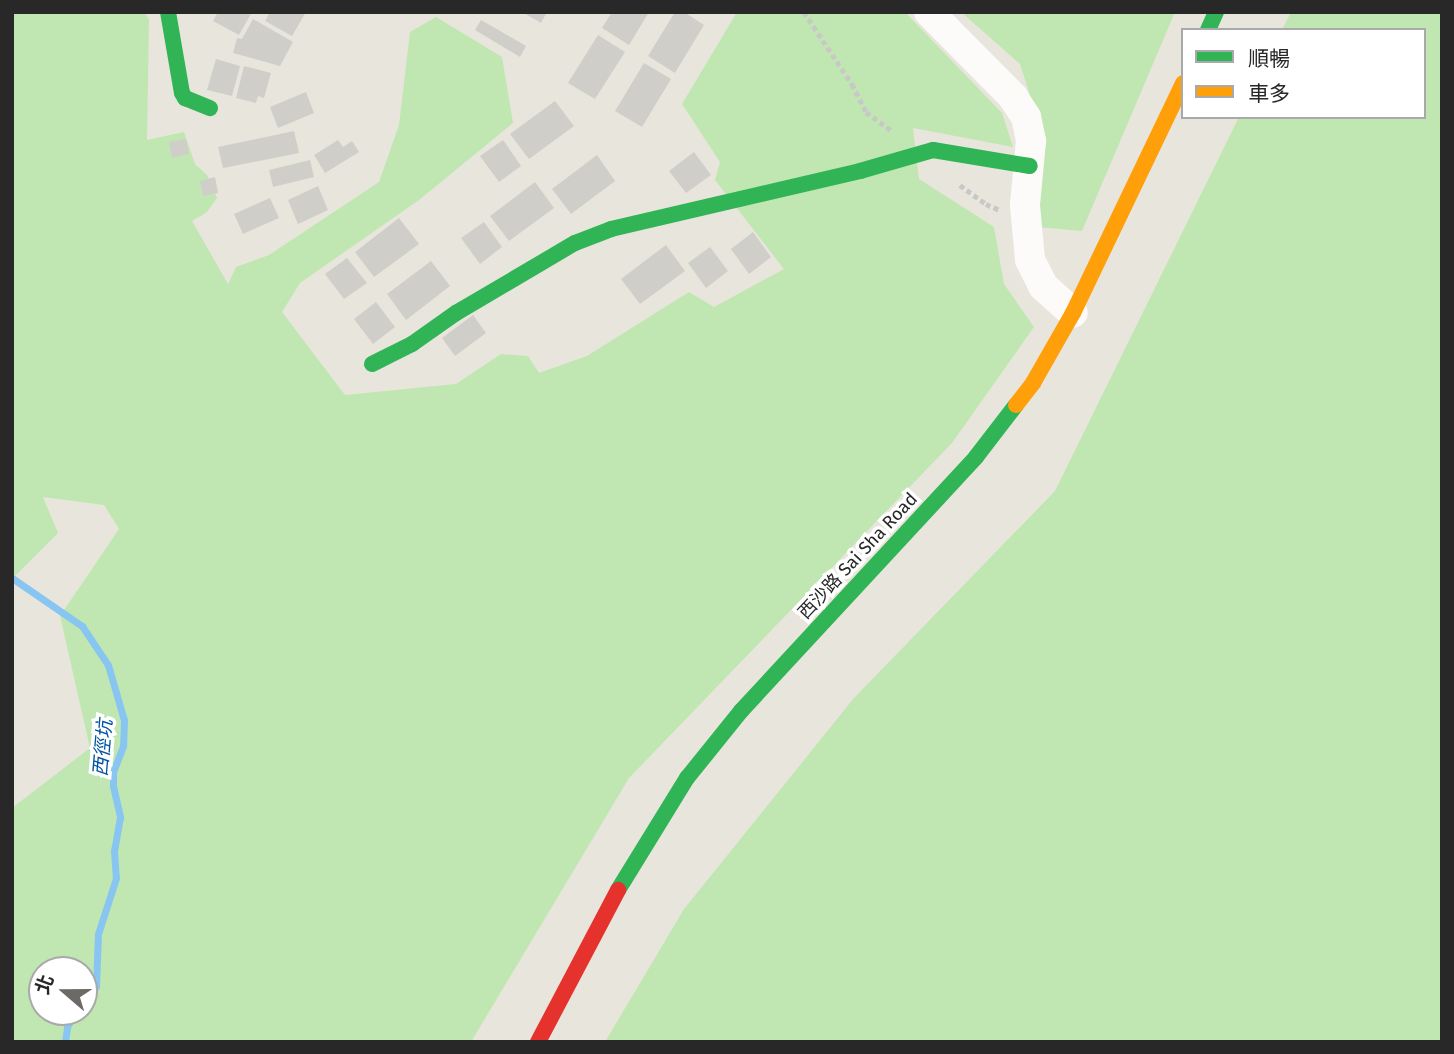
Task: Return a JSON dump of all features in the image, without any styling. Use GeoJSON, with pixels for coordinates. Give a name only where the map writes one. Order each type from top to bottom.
{"type":"FeatureCollection","features":[{"type":"Feature","properties":{"kind":"main road"},"geometry":{"type":"LineString","coordinates":[[168,12],[182,93],[185,98],[210,108]]}},
{"type":"Feature","properties":{"kind":"main road"},"geometry":{"type":"LineString","coordinates":[[1209,28],[1216,12]]}},
{"type":"Feature","properties":{"kind":"main road","name":"西沙路 Sai Sha Road"},"geometry":{"type":"LineString","coordinates":[[538,1042],[646,838],[687,778],[741,711],[995,435],[1033,383],[1073,313],[1181,87]]}},
{"type":"Feature","properties":{"kind":"main road"},"geometry":{"type":"LineString","coordinates":[[372,364],[412,344],[456,313],[575,243],[597,234],[924,153],[954,151],[1030,166]]}},
{"type":"Feature","properties":{"kind":"street"},"geometry":{"type":"LineString","coordinates":[[929,12],[1020,108],[1030,129],[1030,166],[1024,217],[1030,260],[1042,286],[1073,313]]}},
{"type":"Feature","properties":{"kind":"path"},"geometry":{"type":"LineString","coordinates":[[804,12],[852,84],[866,112],[878,124],[924,153]]}},
{"type":"Feature","properties":{"kind":"path"},"geometry":{"type":"LineString","coordinates":[[958,184],[991,207],[1008,211]]}},
{"type":"Feature","properties":{"kind":"green space"},"geometry":{"type":"Polygon","coordinates":[[[12,12],[144,12],[149,19],[147,140],[184,132],[195,164],[207,175],[217,198],[207,212],[192,221],[228,284],[236,267],[269,255],[379,182],[399,125],[410,32],[436,17],[502,57],[513,123],[419,200],[300,283],[282,312],[345,395],[456,384],[501,354],[528,356],[539,373],[587,356],[689,292],[714,307],[784,269],[715,180],[720,162],[682,104],[737,12],[905,12],[1002,113],[1013,147],[913,128],[919,179],[994,227],[1004,284],[1034,327],[952,443],[629,778],[471,1042],[12,1042],[12,808],[90,748],[60,616],[119,529],[104,505],[43,497],[58,533],[12,579],[12,12]]]}},
{"type":"Feature","properties":{"kind":"green space"},"geometry":{"type":"Polygon","coordinates":[[[961,12],[1175,12],[1082,231],[1037,227],[1044,139],[1020,64],[961,12]]]}},
{"type":"Feature","properties":{"kind":"green space"},"geometry":{"type":"Polygon","coordinates":[[[1291,12],[1442,12],[1442,1042],[605,1042],[684,909],[854,698],[1055,491],[1238,119],[1426,119],[1426,28],[1283,28],[1291,12]]]}},
{"type":"Feature","properties":{"kind":"building"},"geometry":{"type":"Polygon","coordinates":[[[218,12],[252,12],[239,35],[213,21],[218,12]]]}},
{"type":"Feature","properties":{"kind":"building"},"geometry":{"type":"Polygon","coordinates":[[[270,12],[306,12],[292,36],[265,21],[270,12]]]}},
{"type":"Feature","properties":{"kind":"building"},"geometry":{"type":"Polygon","coordinates":[[[522,12],[547,12],[541,23],[522,12]]]}},
{"type":"Feature","properties":{"kind":"building"},"geometry":{"type":"Polygon","coordinates":[[[612,12],[649,12],[629,45],[602,28],[612,12]]]}},
{"type":"Feature","properties":{"kind":"building"},"geometry":{"type":"Polygon","coordinates":[[[675,12],[684,12],[704,25],[675,73],[648,56],[675,12]]]}},
{"type":"Feature","properties":{"kind":"building"},"geometry":{"type":"Polygon","coordinates":[[[253,19],[293,42],[280,66],[233,53],[237,38],[242,39],[253,19]]]}},
{"type":"Feature","properties":{"kind":"building"},"geometry":{"type":"Polygon","coordinates":[[[481,20],[526,46],[520,57],[475,30],[481,20]]]}},
{"type":"Feature","properties":{"kind":"building"},"geometry":{"type":"Polygon","coordinates":[[[598,35],[625,52],[595,99],[568,83],[598,35]]]}},
{"type":"Feature","properties":{"kind":"building"},"geometry":{"type":"Polygon","coordinates":[[[216,59],[240,66],[232,96],[207,90],[216,59]]]}},
{"type":"Feature","properties":{"kind":"building"},"geometry":{"type":"Polygon","coordinates":[[[644,63],[671,79],[642,127],[615,111],[644,63]]]}},
{"type":"Feature","properties":{"kind":"building"},"geometry":{"type":"Polygon","coordinates":[[[244,66],[271,73],[264,98],[258,96],[256,103],[236,98],[244,66]]]}},
{"type":"Feature","properties":{"kind":"building"},"geometry":{"type":"Polygon","coordinates":[[[306,92],[314,113],[278,128],[270,107],[306,92]]]}},
{"type":"Feature","properties":{"kind":"building"},"geometry":{"type":"Polygon","coordinates":[[[555,101],[574,126],[529,159],[510,134],[555,101]]]}},
{"type":"Feature","properties":{"kind":"building"},"geometry":{"type":"Polygon","coordinates":[[[294,131],[299,153],[223,168],[218,147],[294,131]]]}},
{"type":"Feature","properties":{"kind":"building"},"geometry":{"type":"Polygon","coordinates":[[[186,139],[189,154],[172,158],[169,142],[186,139]]]}},
{"type":"Feature","properties":{"kind":"building"},"geometry":{"type":"Polygon","coordinates":[[[338,140],[343,147],[352,141],[359,152],[325,173],[314,155],[338,140]]]}},
{"type":"Feature","properties":{"kind":"building"},"geometry":{"type":"Polygon","coordinates":[[[503,140],[521,166],[499,182],[480,156],[503,140]]]}},
{"type":"Feature","properties":{"kind":"building"},"geometry":{"type":"Polygon","coordinates":[[[694,152],[711,175],[686,193],[669,171],[694,152]]]}},
{"type":"Feature","properties":{"kind":"building"},"geometry":{"type":"Polygon","coordinates":[[[597,155],[615,181],[571,214],[552,189],[597,155]]]}},
{"type":"Feature","properties":{"kind":"building"},"geometry":{"type":"Polygon","coordinates":[[[310,160],[314,177],[273,187],[269,170],[310,160]]]}},
{"type":"Feature","properties":{"kind":"building"},"geometry":{"type":"Polygon","coordinates":[[[215,177],[218,193],[203,196],[200,181],[215,177]]]}},
{"type":"Feature","properties":{"kind":"building"},"geometry":{"type":"Polygon","coordinates":[[[535,182],[554,208],[509,241],[490,216],[535,182]]]}},
{"type":"Feature","properties":{"kind":"building"},"geometry":{"type":"Polygon","coordinates":[[[318,186],[328,210],[298,224],[288,200],[318,186]]]}},
{"type":"Feature","properties":{"kind":"building"},"geometry":{"type":"Polygon","coordinates":[[[270,198],[279,218],[243,234],[234,214],[270,198]]]}},
{"type":"Feature","properties":{"kind":"building"},"geometry":{"type":"Polygon","coordinates":[[[399,218],[419,244],[374,277],[355,252],[399,218]]]}},
{"type":"Feature","properties":{"kind":"building"},"geometry":{"type":"Polygon","coordinates":[[[484,222],[502,247],[480,264],[461,238],[484,222]]]}},
{"type":"Feature","properties":{"kind":"building"},"geometry":{"type":"Polygon","coordinates":[[[753,232],[771,257],[749,274],[731,249],[753,232]]]}},
{"type":"Feature","properties":{"kind":"building"},"geometry":{"type":"Polygon","coordinates":[[[666,245],[685,271],[640,304],[621,279],[666,245]]]}},
{"type":"Feature","properties":{"kind":"building"},"geometry":{"type":"Polygon","coordinates":[[[710,247],[728,271],[706,288],[688,263],[710,247]]]}},
{"type":"Feature","properties":{"kind":"building"},"geometry":{"type":"Polygon","coordinates":[[[347,258],[367,283],[344,299],[325,274],[347,258]]]}},
{"type":"Feature","properties":{"kind":"building"},"geometry":{"type":"Polygon","coordinates":[[[431,261],[450,286],[406,320],[387,294],[431,261]]]}},
{"type":"Feature","properties":{"kind":"building"},"geometry":{"type":"Polygon","coordinates":[[[376,302],[395,327],[373,344],[354,319],[376,302]]]}},
{"type":"Feature","properties":{"kind":"building"},"geometry":{"type":"Polygon","coordinates":[[[473,315],[486,333],[455,356],[442,338],[473,315]]]}},
{"type":"Feature","properties":{"kind":"waterway","name":"西徑坑"},"geometry":{"type":"LineString","coordinates":[[12,578],[82,626],[108,665],[124,720],[123,746],[113,772],[113,786],[120,817],[114,851],[116,878],[98,934],[97,956]]}},
{"type":"Feature","properties":{"kind":"waterway","name":"西徑坑"},"geometry":{"type":"LineString","coordinates":[[65,1042],[68,1026]]}},
{"type":"Feature","properties":{"kind":"traffic: fast"},"geometry":{"type":"LineString","coordinates":[[168,12],[182,93],[185,98],[210,108]]}},
{"type":"Feature","properties":{"kind":"traffic: fast"},"geometry":{"type":"LineString","coordinates":[[1209,28],[1216,12]]}},
{"type":"Feature","properties":{"kind":"traffic: fast"},"geometry":{"type":"LineString","coordinates":[[372,364],[412,344],[456,313],[575,243],[611,229],[860,171],[933,150],[1030,166]]}},
{"type":"Feature","properties":{"kind":"traffic: fast"},"geometry":{"type":"LineString","coordinates":[[618,890],[687,778],[741,711],[976,457],[1016,405]]}},
{"type":"Feature","properties":{"kind":"traffic: slow"},"geometry":{"type":"LineString","coordinates":[[1016,405],[1033,383],[1073,313],[1181,87]]}},
{"type":"Feature","properties":{"kind":"traffic: jam"},"geometry":{"type":"LineString","coordinates":[[538,1042],[618,890]]}}]}
